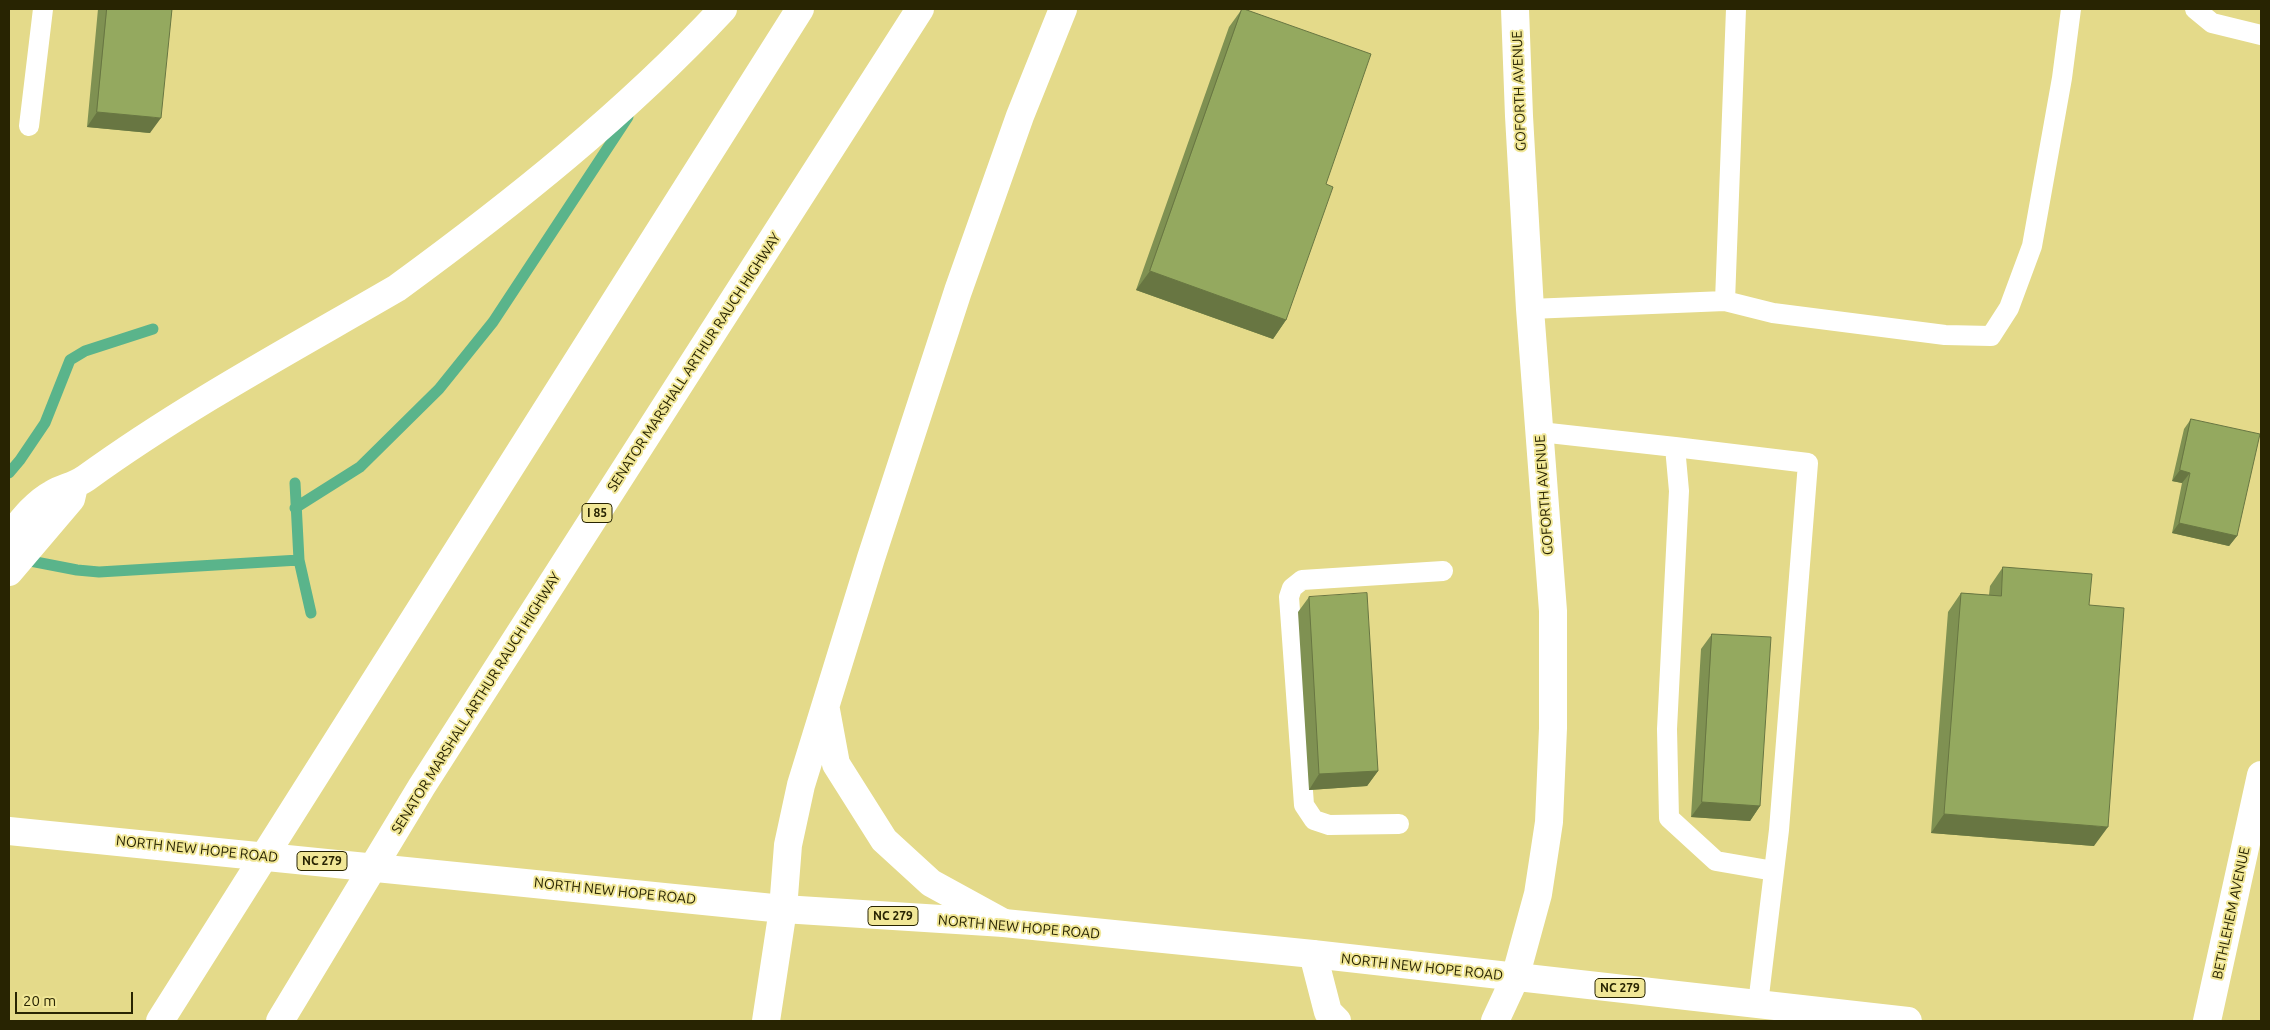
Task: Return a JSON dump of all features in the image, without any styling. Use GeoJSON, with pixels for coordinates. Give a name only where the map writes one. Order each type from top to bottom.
{"type":"FeatureCollection","features":[{"type":"Feature","properties":{"kind":"main road"},"geometry":{"type":"LineString","coordinates":[[9,537],[26,516],[51,494],[74,486],[124,451],[412,277],[494,216],[586,140],[687,47],[723,9]]}},
{"type":"Feature","properties":{"kind":"main road"},"geometry":{"type":"LineString","coordinates":[[160,1021],[800,9]]}},
{"type":"Feature","properties":{"kind":"main road","name":"SENATOR MARSHALL ARTHUR RAUCH HIGHWAY"},"geometry":{"type":"LineString","coordinates":[[280,1021],[422,786],[920,9]]}},
{"type":"Feature","properties":{"kind":"main road"},"geometry":{"type":"LineString","coordinates":[[766,1021],[783,909],[788,845],[801,785],[871,558],[958,291],[1020,116],[1064,9]]}},
{"type":"Feature","properties":{"kind":"main road","name":"GOFORTH AVENUE"},"geometry":{"type":"LineString","coordinates":[[1495,1021],[1515,978],[1538,894],[1549,822],[1553,728],[1553,611],[1530,309],[1519,116],[1516,9]]}},
{"type":"Feature","properties":{"kind":"main road"},"geometry":{"type":"LineString","coordinates":[[9,572],[71,499],[74,486]]}},
{"type":"Feature","properties":{"kind":"main road"},"geometry":{"type":"LineString","coordinates":[[825,707],[836,764],[884,840],[931,883],[1004,923]]}},
{"type":"Feature","properties":{"kind":"main road","name":"BETHLEHEM AVENUE"},"geometry":{"type":"LineString","coordinates":[[2207,1021],[2261,775]]}},
{"type":"Feature","properties":{"kind":"main road","name":"NORTH NEW HOPE ROAD"},"geometry":{"type":"LineString","coordinates":[[9,831],[543,883],[783,909],[1004,923],[1313,954],[1908,1021]]}},
{"type":"Feature","properties":{"kind":"main road"},"geometry":{"type":"LineString","coordinates":[[1313,954],[1328,1012],[1337,1021]]}},
{"type":"Feature","properties":{"kind":"lane"},"geometry":{"type":"LineString","coordinates":[[30,126],[43,9]]}},
{"type":"Feature","properties":{"kind":"lane"},"geometry":{"type":"LineString","coordinates":[[1725,301],[1736,9]]}},
{"type":"Feature","properties":{"kind":"lane"},"geometry":{"type":"LineString","coordinates":[[1530,309],[1725,301],[1772,313],[1945,334],[1991,336],[2009,308],[2032,246],[2062,78],[2071,9]]}},
{"type":"Feature","properties":{"kind":"lane"},"geometry":{"type":"LineString","coordinates":[[2195,9],[2212,23],[2261,35]]}},
{"type":"Feature","properties":{"kind":"lane"},"geometry":{"type":"LineString","coordinates":[[1540,432],[1808,463],[1779,830],[1758,1004]]}},
{"type":"Feature","properties":{"kind":"lane"},"geometry":{"type":"LineString","coordinates":[[1675,447],[1679,492],[1667,730],[1670,818],[1716,860],[1774,871]]}},
{"type":"Feature","properties":{"kind":"lane"},"geometry":{"type":"LineString","coordinates":[[1399,824],[1329,825],[1314,820],[1304,805],[1289,596],[1292,588],[1302,580],[1443,571]]}},
{"type":"Feature","properties":{"kind":"building"},"geometry":{"type":"Polygon","coordinates":[[[107,9],[172,9],[161,118],[97,112],[107,9]]]}},
{"type":"Feature","properties":{"kind":"building"},"geometry":{"type":"Polygon","coordinates":[[[1242,9],[1371,54],[1326,184],[1333,187],[1286,320],[1150,271],[1242,9]]]}},
{"type":"Feature","properties":{"kind":"building"},"geometry":{"type":"Polygon","coordinates":[[[2191,419],[2260,434],[2237,536],[2179,523],[2190,473],[2180,470],[2191,419]]]}},
{"type":"Feature","properties":{"kind":"building"},"geometry":{"type":"Polygon","coordinates":[[[2003,567],[2092,574],[2089,605],[2124,608],[2108,827],[1944,814],[1961,593],[2001,596],[2003,567]]]}},
{"type":"Feature","properties":{"kind":"building"},"geometry":{"type":"Polygon","coordinates":[[[1367,593],[1378,771],[1319,774],[1309,597],[1367,593]]]}},
{"type":"Feature","properties":{"kind":"building"},"geometry":{"type":"Polygon","coordinates":[[[1712,634],[1771,637],[1760,806],[1702,802],[1712,634]]]}},
{"type":"Feature","properties":{"kind":"waterway"},"geometry":{"type":"LineString","coordinates":[[295,508],[360,467],[439,389],[493,322],[628,117]]}},
{"type":"Feature","properties":{"kind":"waterway"},"geometry":{"type":"LineString","coordinates":[[9,473],[45,423],[70,360],[85,351],[153,329]]}},
{"type":"Feature","properties":{"kind":"waterway"},"geometry":{"type":"LineString","coordinates":[[295,483],[299,560],[311,613]]}},
{"type":"Feature","properties":{"kind":"waterway"},"geometry":{"type":"LineString","coordinates":[[20,559],[77,570],[99,572],[299,560]]}}]}
